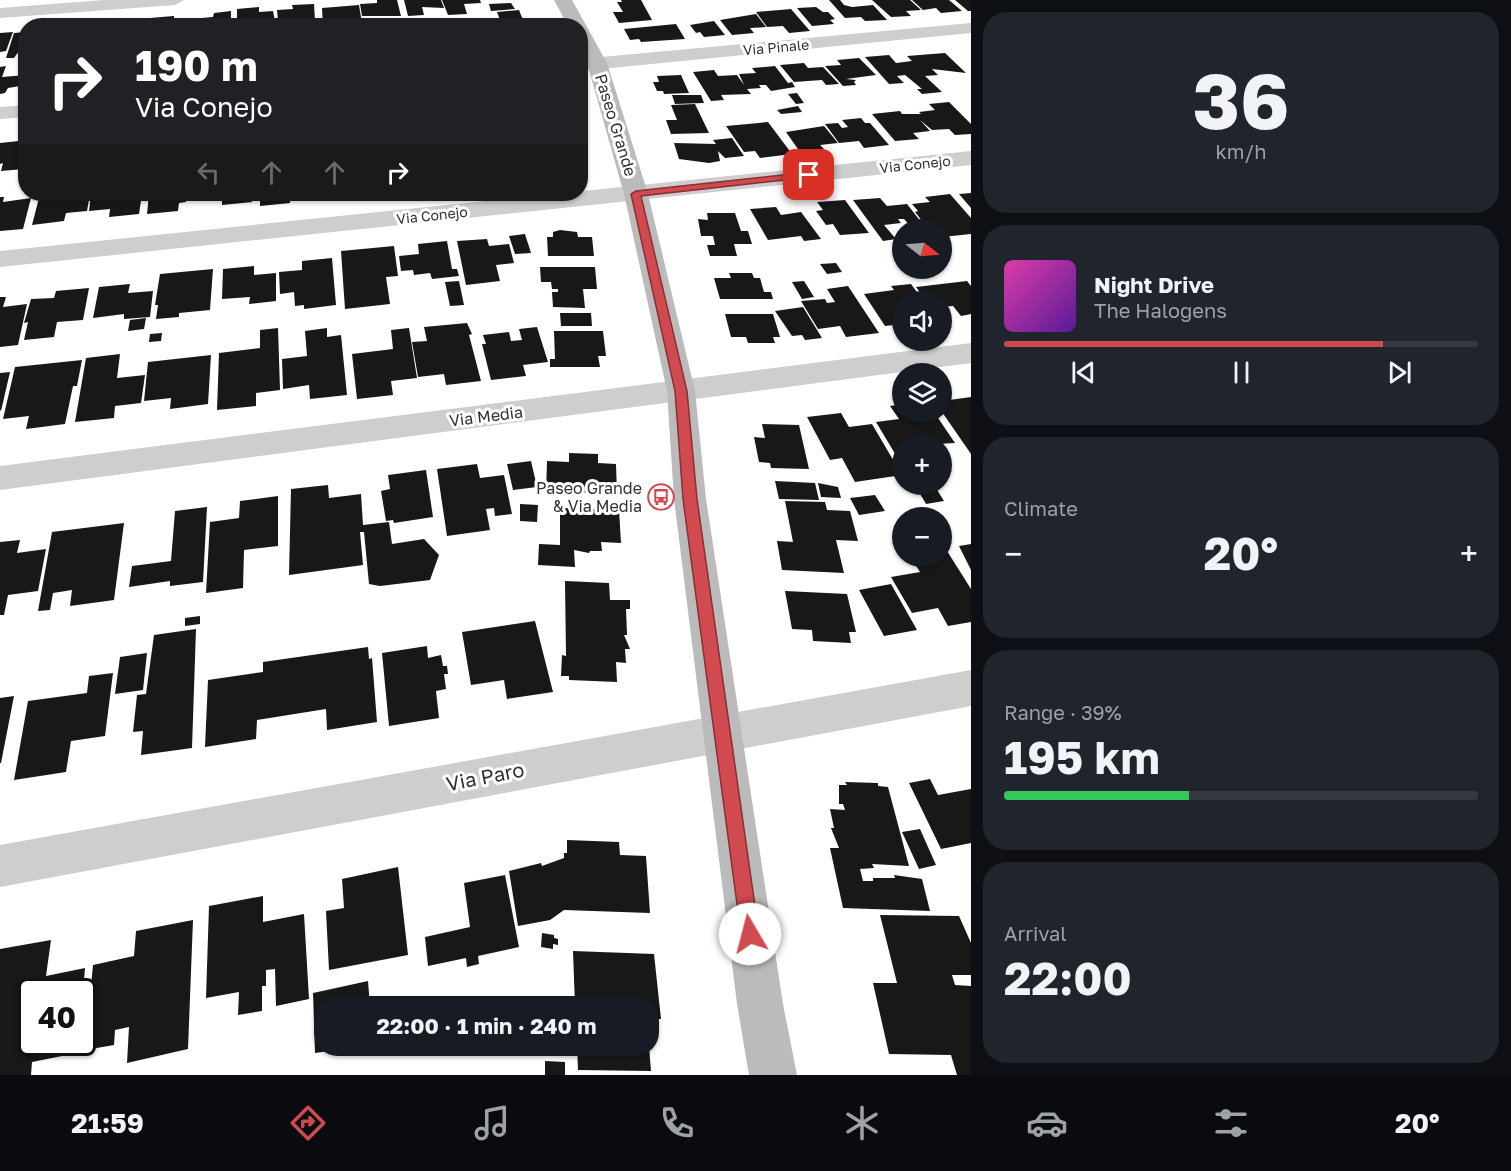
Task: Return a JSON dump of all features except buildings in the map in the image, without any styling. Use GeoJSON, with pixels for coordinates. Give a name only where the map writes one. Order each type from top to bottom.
{"type":"FeatureCollection","features":[{"type":"Feature","properties":{"kind":"street"},"geometry":{"type":"LineString","coordinates":[[0,13],[175,0]]}},
{"type":"Feature","properties":{"kind":"street"},"geometry":{"type":"LineString","coordinates":[[563,0],[573,18]]}},
{"type":"Feature","properties":{"kind":"street","name":"Via Pinale"},"geometry":{"type":"LineString","coordinates":[[589,64],[971,28]]}},
{"type":"Feature","properties":{"kind":"street","name":"Paseo Grande"},"geometry":{"type":"LineString","coordinates":[[589,64],[636,194],[681,391],[690,499],[760,1004],[773,1075]]}},
{"type":"Feature","properties":{"kind":"street"},"geometry":{"type":"LineString","coordinates":[[0,113],[18,112]]}},
{"type":"Feature","properties":{"kind":"street","name":"Via Conejo"},"geometry":{"type":"LineString","coordinates":[[588,199],[971,158]]}},
{"type":"Feature","properties":{"kind":"street","name":"Via Conejo"},"geometry":{"type":"LineString","coordinates":[[0,260],[569,201]]}},
{"type":"Feature","properties":{"kind":"street","name":"Via Media"},"geometry":{"type":"LineString","coordinates":[[0,478],[971,353]]}},
{"type":"Feature","properties":{"kind":"street","name":"Via Paro"},"geometry":{"type":"LineString","coordinates":[[0,866],[971,688]]}},
{"type":"Feature","properties":{"kind":"place","name":"Paseo Grande & Via Media"},"geometry":{"type":"Point","coordinates":[661,497]}},
{"type":"Feature","properties":{"kind":"route"},"geometry":{"type":"LineString","coordinates":[[750,934],[690,499],[681,391],[636,194],[809,175]]}}]}
